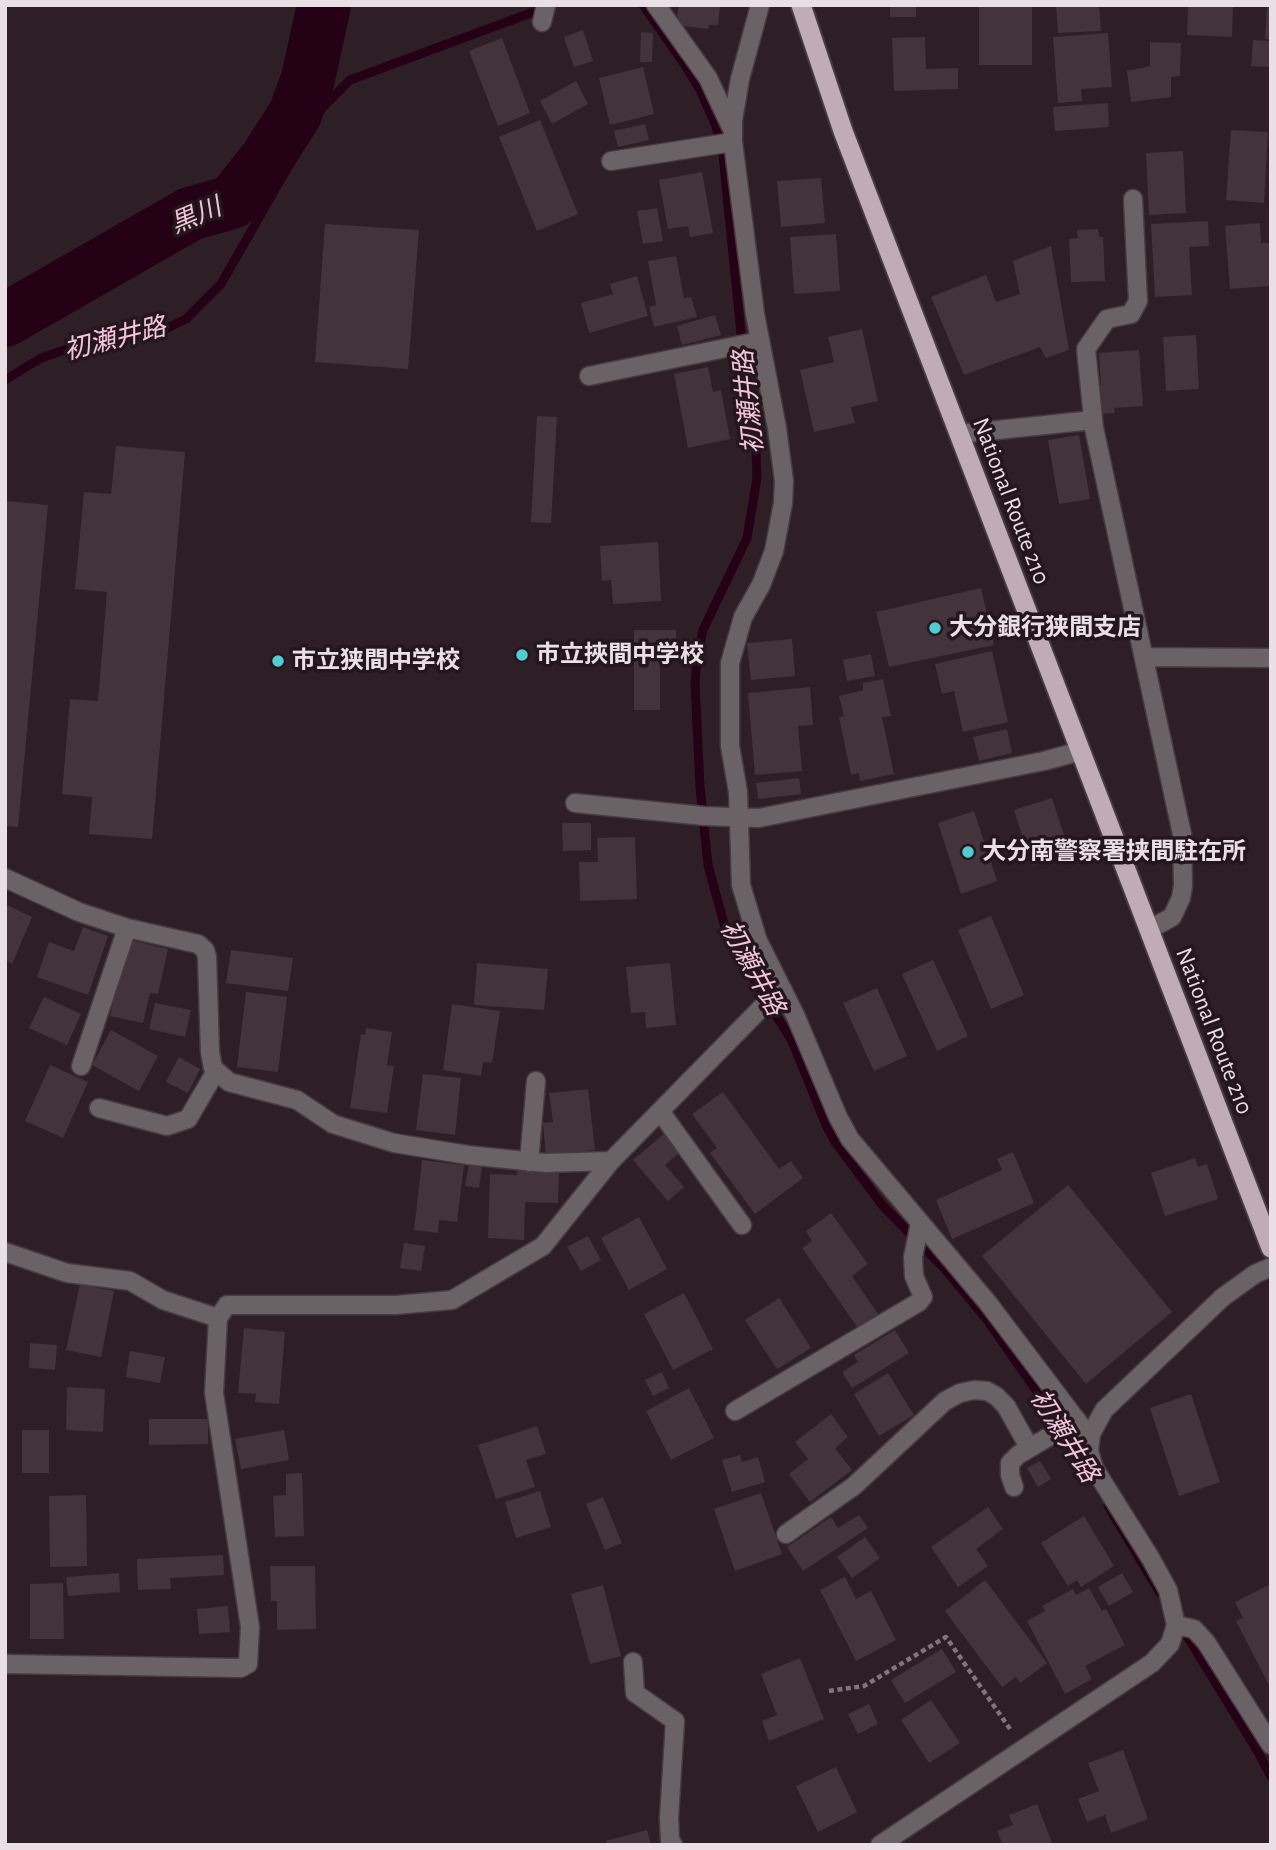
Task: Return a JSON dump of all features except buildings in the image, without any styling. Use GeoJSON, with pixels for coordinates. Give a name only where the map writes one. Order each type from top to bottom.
{"type":"FeatureCollection","features":[{"type":"Feature","properties":{"kind":"highway","name":"National Route 210"},"geometry":{"type":"LineString","coordinates":[[801,5],[843,131],[1271,1248]]}},
{"type":"Feature","properties":{"kind":"street"},"geometry":{"type":"LineString","coordinates":[[656,5],[708,78],[733,137]]}},
{"type":"Feature","properties":{"kind":"street"},"geometry":{"type":"LineString","coordinates":[[760,5],[740,79],[733,137],[745,245],[784,481],[783,503],[774,551],[761,585],[743,617],[730,663],[730,746],[738,792],[739,857],[746,907],[758,941],[850,1139],[988,1303],[1090,1438]]}},
{"type":"Feature","properties":{"kind":"street"},"geometry":{"type":"LineString","coordinates":[[611,161],[733,137]]}},
{"type":"Feature","properties":{"kind":"street"},"geometry":{"type":"LineString","coordinates":[[1133,198],[1138,301],[1131,314],[1107,319],[1086,349],[1093,420],[1180,816],[1183,850],[1181,898],[1172,917],[1150,929]]}},
{"type":"Feature","properties":{"kind":"street"},"geometry":{"type":"LineString","coordinates":[[589,376],[760,341]]}},
{"type":"Feature","properties":{"kind":"street"},"geometry":{"type":"LineString","coordinates":[[959,434],[1093,420]]}},
{"type":"Feature","properties":{"kind":"street"},"geometry":{"type":"LineString","coordinates":[[1144,657],[1271,658]]}},
{"type":"Feature","properties":{"kind":"street"},"geometry":{"type":"LineString","coordinates":[[575,803],[739,817],[773,816],[1044,761],[1081,751]]}},
{"type":"Feature","properties":{"kind":"street"},"geometry":{"type":"LineString","coordinates":[[5,878],[59,905],[127,928],[198,944],[205,950],[208,957],[210,1052],[213,1068],[229,1082],[297,1100],[333,1124],[358,1134],[394,1143],[529,1162],[611,1161]]}},
{"type":"Feature","properties":{"kind":"street"},"geometry":{"type":"LineString","coordinates":[[81,1066],[127,928]]}},
{"type":"Feature","properties":{"kind":"street"},"geometry":{"type":"LineString","coordinates":[[5,1664],[241,1668],[248,1664],[250,1627],[214,1393],[218,1318],[227,1305],[396,1305],[452,1300],[543,1246],[611,1161],[770,999],[783,990]]}},
{"type":"Feature","properties":{"kind":"street"},"geometry":{"type":"LineString","coordinates":[[99,1108],[167,1126],[188,1119],[216,1071]]}},
{"type":"Feature","properties":{"kind":"street"},"geometry":{"type":"LineString","coordinates":[[529,1162],[536,1081]]}},
{"type":"Feature","properties":{"kind":"street"},"geometry":{"type":"LineString","coordinates":[[660,1111],[742,1225]]}},
{"type":"Feature","properties":{"kind":"street"},"geometry":{"type":"LineString","coordinates":[[735,1411],[919,1302],[923,1297],[914,1276],[913,1257],[920,1223]]}},
{"type":"Feature","properties":{"kind":"street"},"geometry":{"type":"LineString","coordinates":[[5,1252],[67,1273],[130,1281],[163,1300],[218,1318]]}},
{"type":"Feature","properties":{"kind":"street"},"geometry":{"type":"LineString","coordinates":[[880,1845],[1152,1664],[1170,1644],[1176,1625],[1168,1590],[1094,1468],[1089,1451],[1090,1438],[1104,1410],[1205,1314],[1240,1284],[1271,1267]]}},
{"type":"Feature","properties":{"kind":"street"},"geometry":{"type":"LineString","coordinates":[[786,1534],[855,1486],[945,1401],[960,1393],[987,1391],[996,1396],[1006,1406],[1029,1447]]}},
{"type":"Feature","properties":{"kind":"street"},"geometry":{"type":"LineString","coordinates":[[1014,1487],[1010,1463],[1029,1447],[1077,1420]]}},
{"type":"Feature","properties":{"kind":"street"},"geometry":{"type":"LineString","coordinates":[[1176,1625],[1194,1629],[1206,1642],[1271,1745]]}},
{"type":"Feature","properties":{"kind":"street"},"geometry":{"type":"LineString","coordinates":[[633,1662],[635,1693],[675,1721],[669,1818],[670,1840],[673,1845]]}},
{"type":"Feature","properties":{"kind":"path"},"geometry":{"type":"LineString","coordinates":[[829,1691],[864,1686],[947,1637],[1024,1750]]}},
{"type":"Feature","properties":{"kind":"waterway","name":"黒川"},"geometry":{"type":"LineString","coordinates":[[5,320],[190,214],[232,202],[267,158],[295,114],[308,79],[324,5]]}},
{"type":"Feature","properties":{"kind":"waterway","name":"初瀬井路"},"geometry":{"type":"LineString","coordinates":[[643,5],[700,90],[716,126],[723,155],[745,373],[756,451],[757,478],[747,538],[703,630],[695,684],[700,787],[708,865],[724,924],[744,964],[792,1041],[835,1142],[883,1206],[944,1268],[987,1320],[1054,1416],[1090,1476]]}},
{"type":"Feature","properties":{"kind":"waterway","name":"初瀬井路"},"geometry":{"type":"LineString","coordinates":[[5,380],[41,358],[73,347],[165,329],[186,319],[221,284],[321,109],[350,80],[547,7]]}},
{"type":"Feature","properties":{"kind":"waterway","name":"初瀬井路"},"geometry":{"type":"LineString","coordinates":[[1108,1506],[1160,1593]]}},
{"type":"Feature","properties":{"kind":"waterway","name":"初瀬井路"},"geometry":{"type":"LineString","coordinates":[[1182,1628],[1271,1777]]}},
{"type":"Feature","properties":{"kind":"place","name":"大分銀行狭間支店"},"geometry":{"type":"Point","coordinates":[935,628]}},
{"type":"Feature","properties":{"kind":"place","name":"市立挾間中学校"},"geometry":{"type":"Point","coordinates":[522,655]}},
{"type":"Feature","properties":{"kind":"place","name":"市立狭間中学校"},"geometry":{"type":"Point","coordinates":[278,661]}},
{"type":"Feature","properties":{"kind":"place","name":"大分南警察署挟間駐在所"},"geometry":{"type":"Point","coordinates":[968,852]}}]}
